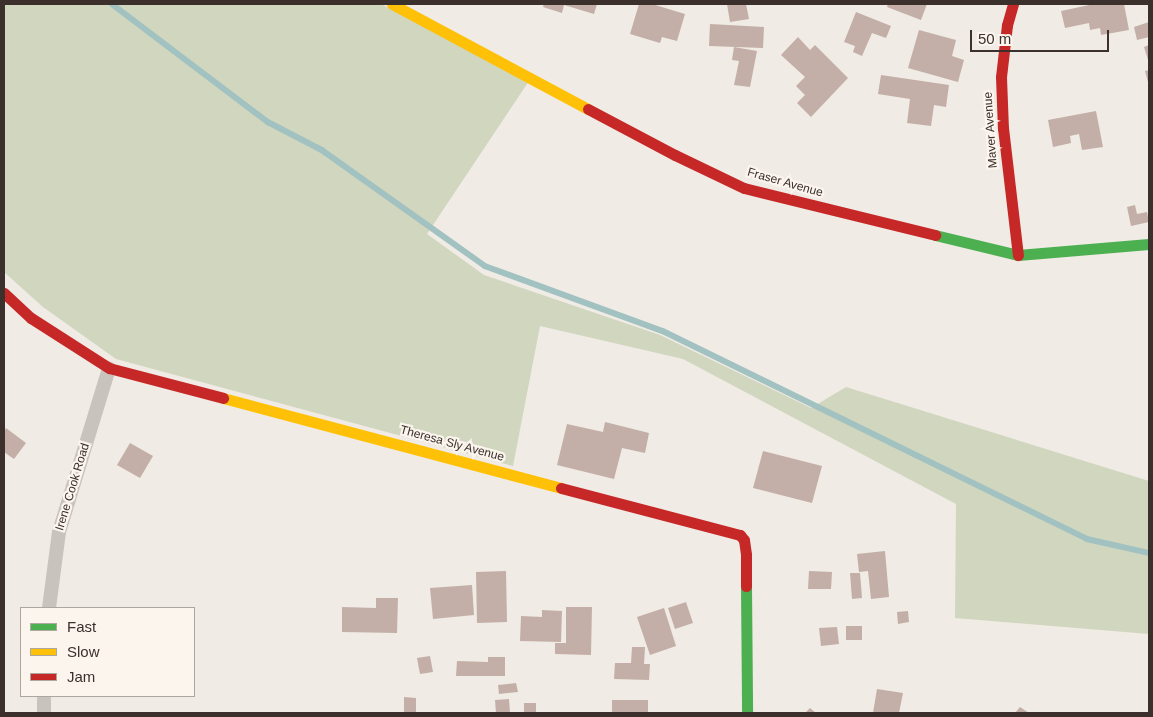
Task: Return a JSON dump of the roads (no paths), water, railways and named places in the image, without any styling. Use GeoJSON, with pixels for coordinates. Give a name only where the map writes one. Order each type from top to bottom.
{"type":"FeatureCollection","features":[{"type":"Feature","properties":{"kind":"street","name":"Fraser Avenue"},"geometry":{"type":"LineString","coordinates":[[392,4],[675,155],[744,188],[1018,254],[1149,244]]}},
{"type":"Feature","properties":{"kind":"street","name":"Maver Avenue"},"geometry":{"type":"LineString","coordinates":[[1013,4],[1007,25],[1001,77],[1002,128],[1018,254]]}},
{"type":"Feature","properties":{"kind":"street","name":"Theresa Sly Avenue"},"geometry":{"type":"LineString","coordinates":[[4,293],[31,318],[110,368],[740,535],[744,540],[746,555],[747,713]]}},
{"type":"Feature","properties":{"kind":"street","name":"Irene Cook Road"},"geometry":{"type":"LineString","coordinates":[[49,607],[59,532],[110,368]]}},
{"type":"Feature","properties":{"kind":"street"},"geometry":{"type":"LineString","coordinates":[[44,697],[44,713]]}},
{"type":"Feature","properties":{"kind":"waterway"},"geometry":{"type":"LineString","coordinates":[[112,4],[268,122],[322,150],[485,266],[663,331],[1087,539],[1149,553]]}}]}
